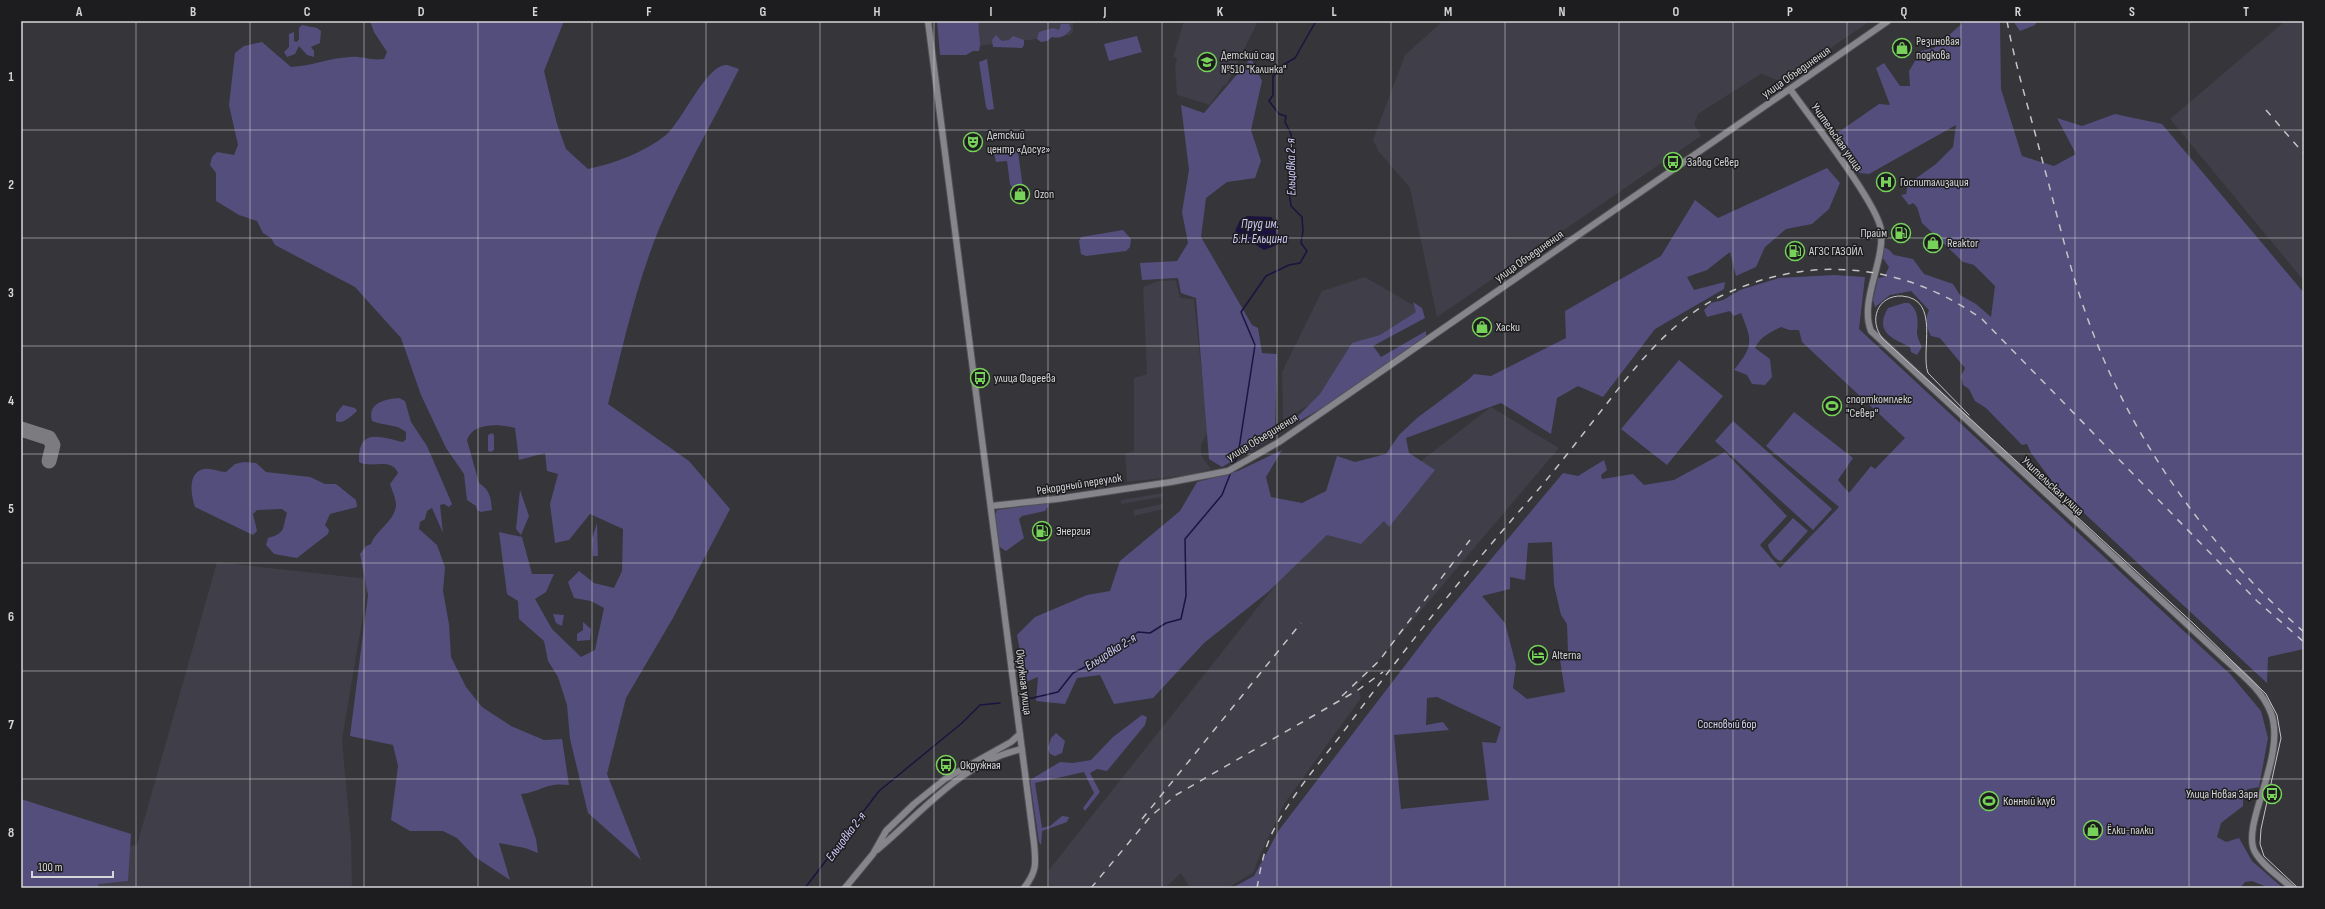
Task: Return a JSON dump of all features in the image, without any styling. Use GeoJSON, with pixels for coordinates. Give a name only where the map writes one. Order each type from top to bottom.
{"type":"FeatureCollection","features":[{"type":"Feature","properties":{"kind":"main road"},"geometry":{"type":"LineString","coordinates":[[928,21],[991,506]]}},
{"type":"Feature","properties":{"kind":"main road","name":"улица Объединения"},"geometry":{"type":"LineString","coordinates":[[1171,482],[1228,471],[1279,442],[1888,21]]}},
{"type":"Feature","properties":{"kind":"main road","name":"Учительская улица"},"geometry":{"type":"LineString","coordinates":[[1790,89],[1862,192],[1878,219],[1881,228],[1881,242],[1867,318],[1871,331],[2218,652],[2250,683],[2266,705],[2273,721],[2275,743],[2255,820],[2252,843],[2258,857],[2292,888]]}},
{"type":"Feature","properties":{"kind":"main road","name":"Рекордный переулок"},"geometry":{"type":"LineString","coordinates":[[991,506],[1057,499],[1171,482]]}},
{"type":"Feature","properties":{"kind":"main road","name":"Окружная улица"},"geometry":{"type":"LineString","coordinates":[[991,506],[1036,861],[1034,875],[1024,888]]}},
{"type":"Feature","properties":{"kind":"main road"},"geometry":{"type":"LineString","coordinates":[[873,854],[886,831],[914,804],[945,779],[1011,742],[1020,734]]}},
{"type":"Feature","properties":{"kind":"main road"},"geometry":{"type":"LineString","coordinates":[[845,888],[873,854],[922,807],[962,776],[1004,753],[1022,749]]}},
{"type":"Feature","properties":{"kind":"shaded area"},"geometry":{"type":"Polygon","coordinates":[[[942,21],[1073,21],[1073,32],[1070,35],[953,49],[942,21]]]}},
{"type":"Feature","properties":{"kind":"shaded area","name":"Детский сад №510 \"Калинка\""},"geometry":{"type":"Polygon","coordinates":[[[1184,21],[1258,21],[1227,84],[1223,86],[1210,105],[1177,95],[1175,65],[1177,58],[1173,57],[1184,21]]]}},
{"type":"Feature","properties":{"kind":"shaded area"},"geometry":{"type":"Polygon","coordinates":[[[1443,21],[1870,21],[1782,82],[1761,74],[1698,114],[1694,124],[1701,136],[1437,317],[1410,188],[1379,152],[1373,140],[1405,55],[1443,21]]]}},
{"type":"Feature","properties":{"kind":"shaded area"},"geometry":{"type":"Polygon","coordinates":[[[2285,21],[2304,21],[2304,281],[2170,119],[2285,21]]]}},
{"type":"Feature","properties":{"kind":"shaded area"},"geometry":{"type":"Polygon","coordinates":[[[1365,277],[1417,307],[1419,314],[1387,334],[1354,344],[1318,400],[1283,420],[1282,372],[1322,291],[1365,277]]]}},
{"type":"Feature","properties":{"kind":"shaded area"},"geometry":{"type":"Polygon","coordinates":[[[1176,280],[1180,298],[1194,299],[1208,431],[1201,445],[1201,455],[1211,469],[1190,475],[1127,482],[1125,454],[1134,451],[1134,378],[1147,374],[1143,287],[1159,281],[1176,280]]]}},
{"type":"Feature","properties":{"kind":"shaded area"},"geometry":{"type":"Polygon","coordinates":[[[1491,407],[1559,448],[1357,686],[1361,698],[1284,804],[1257,862],[1254,872],[1228,888],[1190,888],[1181,873],[1165,888],[1049,888],[1048,871],[1300,554],[1491,407]]]}},
{"type":"Feature","properties":{"kind":"shaded area"},"geometry":{"type":"Polygon","coordinates":[[[1163,493],[1162,497],[1121,504],[1121,500],[1163,493]]]}},
{"type":"Feature","properties":{"kind":"shaded area"},"geometry":{"type":"Polygon","coordinates":[[[1163,504],[1163,509],[1134,516],[1134,510],[1163,504]]]}},
{"type":"Feature","properties":{"kind":"shaded area"},"geometry":{"type":"Polygon","coordinates":[[[217,562],[369,579],[342,740],[351,839],[352,888],[21,888],[21,882],[51,855],[137,845],[217,562]]]}},
{"type":"Feature","properties":{"kind":"green space"},"geometry":{"type":"Polygon","coordinates":[[[370,21],[564,21],[544,71],[557,124],[566,149],[588,169],[609,164],[648,147],[666,135],[672,128],[711,73],[719,67],[727,65],[739,69],[688,168],[659,229],[643,272],[608,404],[689,461],[730,509],[673,618],[626,698],[607,774],[641,860],[588,813],[570,739],[567,705],[558,677],[548,661],[544,641],[519,619],[518,601],[507,594],[499,532],[522,537],[532,574],[554,574],[546,592],[535,599],[552,629],[581,657],[595,650],[604,608],[591,601],[574,598],[568,582],[579,571],[594,583],[614,588],[622,571],[623,529],[590,514],[569,540],[555,543],[550,504],[558,474],[547,471],[545,453],[519,460],[515,428],[495,425],[481,427],[475,430],[470,434],[467,440],[479,483],[488,491],[492,510],[481,512],[477,510],[476,506],[467,500],[464,474],[446,448],[421,395],[401,338],[355,287],[275,245],[271,238],[263,233],[257,221],[239,215],[216,201],[216,173],[210,165],[212,157],[217,152],[234,155],[238,145],[229,105],[235,53],[244,46],[262,42],[291,67],[350,57],[384,59],[387,52],[374,32],[370,21]]]}},
{"type":"Feature","properties":{"kind":"green space"},"geometry":{"type":"Polygon","coordinates":[[[937,21],[979,21],[979,51],[973,51],[966,55],[940,55],[937,21]]]}},
{"type":"Feature","properties":{"kind":"green space"},"geometry":{"type":"Polygon","coordinates":[[[1965,21],[2000,21],[2001,89],[2022,156],[2054,166],[2076,154],[2057,118],[2082,126],[2115,114],[2162,124],[2304,293],[2304,649],[2268,657],[2267,683],[2057,488],[2031,453],[2027,444],[2022,445],[1986,408],[1975,401],[1969,389],[1963,385],[1961,376],[1965,368],[1940,338],[1931,336],[1927,323],[1929,310],[1911,291],[1890,295],[1875,307],[1873,300],[1878,278],[1884,277],[1889,267],[1882,257],[1882,247],[1888,249],[1894,255],[1913,259],[1924,274],[1953,284],[1960,295],[1976,304],[1991,317],[1995,286],[1974,265],[1963,262],[1922,223],[1917,207],[1913,203],[1909,205],[1901,195],[1906,194],[1908,184],[1936,164],[1953,147],[1956,125],[1869,174],[1859,173],[1833,136],[1879,104],[1890,105],[1876,68],[1884,63],[1900,86],[1910,86],[1909,71],[1921,51],[1934,48],[1965,21]]]}},
{"type":"Feature","properties":{"kind":"green space"},"geometry":{"type":"Polygon","coordinates":[[[2013,21],[2037,21],[2035,25],[2020,31],[2013,21]]]}},
{"type":"Feature","properties":{"kind":"green space"},"geometry":{"type":"Polygon","coordinates":[[[1061,24],[1069,24],[1071,29],[1065,35],[1058,38],[1052,37],[1047,41],[1041,42],[1037,39],[1039,32],[1053,28],[1059,30],[1061,24]]]}},
{"type":"Feature","properties":{"kind":"green space"},"geometry":{"type":"Polygon","coordinates":[[[302,25],[317,28],[321,31],[320,43],[311,47],[314,51],[314,57],[307,55],[299,46],[295,54],[287,57],[284,52],[289,47],[289,34],[294,32],[294,41],[297,42],[299,39],[299,28],[302,25]]]}},
{"type":"Feature","properties":{"kind":"green space"},"geometry":{"type":"Polygon","coordinates":[[[996,35],[1002,41],[1009,40],[1013,36],[1024,40],[1024,45],[1022,48],[993,47],[992,40],[996,35]]]}},
{"type":"Feature","properties":{"kind":"green space"},"geometry":{"type":"Polygon","coordinates":[[[1137,36],[1142,52],[1109,61],[1104,44],[1137,36]]]}},
{"type":"Feature","properties":{"kind":"green space"},"geometry":{"type":"Polygon","coordinates":[[[1251,58],[1262,81],[1251,130],[1261,161],[1255,178],[1227,182],[1206,198],[1201,237],[1252,325],[1258,328],[1262,353],[1277,354],[1275,436],[1222,467],[1209,459],[1196,298],[1181,293],[1178,278],[1142,280],[1140,263],[1177,261],[1188,243],[1182,212],[1189,170],[1181,105],[1204,113],[1251,58]]]}},
{"type":"Feature","properties":{"kind":"green space"},"geometry":{"type":"Polygon","coordinates":[[[987,59],[994,109],[988,110],[986,107],[979,62],[987,59]]]}},
{"type":"Feature","properties":{"kind":"green space"},"geometry":{"type":"Polygon","coordinates":[[[1016,150],[1018,152],[1023,188],[1013,189],[1010,184],[1007,161],[996,162],[994,153],[1016,150]]]}},
{"type":"Feature","properties":{"kind":"green space"},"geometry":{"type":"Polygon","coordinates":[[[1827,168],[1840,183],[1829,209],[1812,224],[1786,229],[1765,247],[1756,267],[1736,276],[1730,252],[1707,270],[1687,277],[1694,290],[1725,282],[1724,289],[1655,329],[1603,397],[1578,386],[1557,398],[1551,434],[1501,403],[1406,438],[1409,453],[1435,470],[1389,527],[1384,521],[1361,544],[1327,535],[1268,592],[1204,643],[1153,698],[1114,704],[1100,675],[1077,678],[1065,704],[1036,701],[1038,677],[1026,682],[1017,635],[1035,617],[1087,595],[1110,591],[1120,561],[1180,511],[1197,482],[1238,471],[1282,450],[1266,477],[1271,497],[1302,503],[1326,491],[1337,456],[1355,462],[1386,454],[1399,435],[1417,418],[1474,374],[1491,376],[1566,338],[1565,311],[1661,256],[1695,200],[1718,218],[1827,168]]]}},
{"type":"Feature","properties":{"kind":"green space"},"geometry":{"type":"Polygon","coordinates":[[[1123,230],[1131,239],[1130,247],[1126,251],[1086,256],[1081,254],[1079,241],[1081,237],[1123,230]]]}},
{"type":"Feature","properties":{"kind":"green space","name":"Сосновый бор"},"geometry":{"type":"Polygon","coordinates":[[[1834,275],[1865,277],[1859,329],[2230,674],[2261,711],[2268,738],[2259,787],[2248,789],[2243,794],[2243,806],[2221,823],[2217,837],[2226,842],[2239,838],[2252,861],[2283,888],[2269,888],[2252,881],[2245,882],[2240,888],[1232,888],[1254,876],[1279,830],[1436,625],[1563,473],[1578,476],[1604,460],[1607,470],[1601,475],[1602,479],[1633,474],[1644,485],[1674,480],[1725,452],[1787,516],[1760,545],[1780,568],[1839,507],[1766,446],[1794,412],[1853,458],[1838,480],[1849,493],[1871,466],[1875,469],[1905,438],[1802,342],[1799,330],[1789,330],[1781,327],[1766,335],[1757,344],[1755,348],[1770,359],[1772,377],[1765,385],[1752,384],[1747,375],[1734,370],[1745,355],[1749,343],[1748,331],[1741,313],[1734,316],[1730,311],[1707,317],[1704,310],[1711,303],[1723,300],[1740,290],[1779,278],[1834,275]],[[1552,542],[1528,543],[1525,580],[1510,577],[1510,589],[1482,596],[1505,623],[1516,665],[1513,688],[1527,699],[1565,692],[1559,653],[1568,652],[1567,624],[1561,615],[1554,585],[1552,542]],[[1437,697],[1427,698],[1426,725],[1443,722],[1449,730],[1394,735],[1401,809],[1489,800],[1482,742],[1496,743],[1501,727],[1437,697]]]}},
{"type":"Feature","properties":{"kind":"green space"},"geometry":{"type":"Polygon","coordinates":[[[1413,302],[1422,308],[1425,318],[1373,346],[1381,357],[1426,331],[1426,336],[1329,404],[1284,430],[1320,394],[1352,343],[1380,335],[1416,312],[1413,302]]]}},
{"type":"Feature","properties":{"kind":"green space"},"geometry":{"type":"Polygon","coordinates":[[[1909,303],[1915,309],[1917,316],[1917,334],[1922,347],[1917,355],[1911,352],[1910,347],[1891,337],[1884,329],[1884,316],[1888,308],[1909,303]]]}},
{"type":"Feature","properties":{"kind":"green space"},"geometry":{"type":"Polygon","coordinates":[[[1679,360],[1723,396],[1667,465],[1621,429],[1679,360]]]}},
{"type":"Feature","properties":{"kind":"green space"},"geometry":{"type":"Polygon","coordinates":[[[399,398],[405,401],[411,422],[427,446],[452,504],[449,507],[444,504],[440,505],[443,533],[432,508],[427,511],[425,519],[420,522],[419,529],[437,545],[445,567],[443,591],[449,624],[451,657],[466,687],[482,707],[511,726],[544,740],[562,739],[569,785],[561,784],[549,786],[521,794],[536,839],[538,853],[525,848],[499,843],[510,880],[475,857],[457,838],[443,831],[410,831],[391,820],[398,766],[393,745],[350,736],[368,595],[360,554],[366,546],[371,544],[373,539],[389,521],[395,511],[395,497],[390,484],[398,473],[395,468],[386,464],[364,464],[359,462],[360,451],[362,444],[366,439],[371,437],[403,442],[406,439],[406,432],[402,429],[372,421],[372,410],[378,403],[388,399],[399,398]]]}},
{"type":"Feature","properties":{"kind":"green space"},"geometry":{"type":"Polygon","coordinates":[[[343,405],[355,408],[357,411],[341,422],[336,421],[336,414],[343,405]]]}},
{"type":"Feature","properties":{"kind":"green space"},"geometry":{"type":"Polygon","coordinates":[[[1733,421],[1832,509],[1813,530],[1715,441],[1733,421]]]}},
{"type":"Feature","properties":{"kind":"green space"},"geometry":{"type":"Polygon","coordinates":[[[492,433],[494,435],[494,450],[491,452],[488,451],[488,435],[492,433]]]}},
{"type":"Feature","properties":{"kind":"green space"},"geometry":{"type":"Polygon","coordinates":[[[244,462],[256,463],[266,472],[310,477],[325,484],[336,484],[356,500],[357,507],[330,514],[325,525],[329,530],[328,534],[297,558],[274,554],[266,545],[268,538],[281,532],[284,527],[287,513],[282,509],[257,510],[253,514],[257,531],[253,535],[195,507],[192,497],[192,485],[195,475],[199,471],[207,469],[226,472],[235,464],[244,462]]]}},
{"type":"Feature","properties":{"kind":"green space"},"geometry":{"type":"Polygon","coordinates":[[[520,490],[529,516],[521,535],[516,529],[520,490]]]}},
{"type":"Feature","properties":{"kind":"green space"},"geometry":{"type":"Polygon","coordinates":[[[1046,503],[1049,505],[1045,511],[1022,516],[1019,519],[1024,538],[1006,551],[998,546],[995,515],[997,510],[1046,503]]]}},
{"type":"Feature","properties":{"kind":"green space"},"geometry":{"type":"Polygon","coordinates":[[[1793,518],[1808,531],[1781,561],[1773,555],[1768,545],[1793,518]]]}},
{"type":"Feature","properties":{"kind":"green space"},"geometry":{"type":"Polygon","coordinates":[[[597,523],[598,556],[593,556],[592,539],[597,523]]]}},
{"type":"Feature","properties":{"kind":"green space"},"geometry":{"type":"Polygon","coordinates":[[[553,614],[564,615],[562,626],[556,623],[553,614]]]}},
{"type":"Feature","properties":{"kind":"green space"},"geometry":{"type":"Polygon","coordinates":[[[583,622],[591,629],[590,640],[577,641],[577,634],[583,630],[583,622]]]}},
{"type":"Feature","properties":{"kind":"green space"},"geometry":{"type":"Polygon","coordinates":[[[1142,715],[1147,717],[1145,725],[1107,771],[1097,769],[1090,773],[1100,792],[1085,811],[1083,808],[1094,793],[1084,772],[1035,783],[1042,828],[1050,826],[1062,816],[1069,817],[1067,822],[1042,831],[1041,845],[1039,842],[1030,780],[1060,762],[1073,763],[1091,760],[1113,737],[1142,715]]]}},
{"type":"Feature","properties":{"kind":"green space"},"geometry":{"type":"Polygon","coordinates":[[[1056,733],[1065,741],[1062,753],[1055,756],[1050,754],[1048,748],[1051,738],[1056,733]]]}},
{"type":"Feature","properties":{"kind":"green space"},"geometry":{"type":"Polygon","coordinates":[[[21,799],[131,834],[128,881],[98,884],[98,888],[21,888],[21,799]]]}},
{"type":"Feature","properties":{"kind":"water","name":"Пруд им. Б.Н. Ельцина"},"geometry":{"type":"Polygon","coordinates":[[[1247,216],[1272,217],[1274,227],[1281,239],[1277,245],[1264,250],[1235,231],[1240,220],[1247,216]]]}},
{"type":"Feature","properties":{"kind":"waterway","name":"Ельцовка 2-я"},"geometry":{"type":"LineString","coordinates":[[1234,464],[1238,455],[1255,345],[1241,312],[1266,276],[1289,265],[1300,263],[1307,251],[1301,243],[1303,231],[1302,217],[1291,206],[1289,192],[1293,182],[1288,167],[1292,150],[1291,134],[1285,122],[1286,116],[1279,114],[1269,101],[1273,95],[1273,76],[1279,72],[1283,65],[1295,58],[1316,21]]}},
{"type":"Feature","properties":{"kind":"waterway","name":"Ельцовка 2-я"},"geometry":{"type":"LineString","coordinates":[[1028,699],[1058,692],[1073,673],[1097,661],[1138,632],[1150,633],[1166,623],[1181,619],[1186,596],[1185,539],[1222,495],[1231,472]]}},
{"type":"Feature","properties":{"kind":"waterway","name":"Ельцовка 2-я"},"geometry":{"type":"LineString","coordinates":[[805,888],[879,791],[962,723],[980,705],[1000,703]]}},
{"type":"Feature","properties":{"kind":"taxiway"},"geometry":{"type":"LineString","coordinates":[[21,429],[49,438],[53,445],[49,461]]}},
{"type":"Feature","properties":{"kind":"tram line"},"geometry":{"type":"LineString","coordinates":[[1969,415],[1928,373],[1926,363],[1927,327],[1921,306],[1914,299],[1902,296],[1893,297],[1886,300],[1881,304],[1876,317],[1878,332],[1883,339],[2195,625],[2266,694],[2277,715],[2281,738],[2261,829],[2260,844],[2264,856],[2298,888]]}},
{"type":"Feature","properties":{"kind":"railway"},"geometry":{"type":"LineString","coordinates":[[2007,21],[2019,75],[2074,276],[2086,314],[2103,359],[2124,403],[2148,446],[2175,487],[2204,526],[2235,564],[2304,632]]}},
{"type":"Feature","properties":{"kind":"railway"},"geometry":{"type":"LineString","coordinates":[[2266,110],[2304,154]]}},
{"type":"Feature","properties":{"kind":"railway"},"geometry":{"type":"LineString","coordinates":[[1257,888],[1269,839],[1284,811],[1301,786],[1433,615],[1555,470],[1630,374],[1671,330],[1703,306],[1721,296],[1755,282],[1788,274],[1822,270],[1855,270],[1888,276],[1920,286],[1952,300],[1982,319],[2257,601],[2304,642]]}},
{"type":"Feature","properties":{"kind":"railway"},"geometry":{"type":"LineString","coordinates":[[1342,696],[1379,661],[1470,540]]}},
{"type":"Feature","properties":{"kind":"railway"},"geometry":{"type":"LineString","coordinates":[[1142,819],[1301,623]]}},
{"type":"Feature","properties":{"kind":"railway"},"geometry":{"type":"LineString","coordinates":[[1091,888],[1151,816],[1176,795],[1358,690],[1383,672]]}},
{"type":"Feature","properties":{"kind":"place","name":"Резиновая подкова"},"geometry":{"type":"Point","coordinates":[1902,48]}},
{"type":"Feature","properties":{"kind":"place","name":"Детский сад №510 \"Калинка\""},"geometry":{"type":"Point","coordinates":[1207,62]}},
{"type":"Feature","properties":{"kind":"place","name":"Детский центр «Досуг»"},"geometry":{"type":"Point","coordinates":[973,142]}},
{"type":"Feature","properties":{"kind":"place","name":"Завод Север"},"geometry":{"type":"Point","coordinates":[1673,162]}},
{"type":"Feature","properties":{"kind":"place","name":"Госпитализация"},"geometry":{"type":"Point","coordinates":[1886,182]}},
{"type":"Feature","properties":{"kind":"place","name":"Ozon"},"geometry":{"type":"Point","coordinates":[1020,194]}},
{"type":"Feature","properties":{"kind":"place","name":"Прайм"},"geometry":{"type":"Point","coordinates":[1901,233]}},
{"type":"Feature","properties":{"kind":"place","name":"Reaktor"},"geometry":{"type":"Point","coordinates":[1933,243]}},
{"type":"Feature","properties":{"kind":"place","name":"АГЗС ГАЗОЙЛ"},"geometry":{"type":"Point","coordinates":[1795,251]}},
{"type":"Feature","properties":{"kind":"place","name":"Хаски"},"geometry":{"type":"Point","coordinates":[1482,327]}},
{"type":"Feature","properties":{"kind":"place","name":"улица Фадеева"},"geometry":{"type":"Point","coordinates":[980,378]}},
{"type":"Feature","properties":{"kind":"place","name":"спорткомплекс \"Север\""},"geometry":{"type":"Point","coordinates":[1832,406]}},
{"type":"Feature","properties":{"kind":"place","name":"Энергия"},"geometry":{"type":"Point","coordinates":[1042,531]}},
{"type":"Feature","properties":{"kind":"place","name":"Alterna"},"geometry":{"type":"Point","coordinates":[1538,655]}},
{"type":"Feature","properties":{"kind":"place","name":"Окружная"},"geometry":{"type":"Point","coordinates":[946,765]}},
{"type":"Feature","properties":{"kind":"place","name":"Улица Новая Заря"},"geometry":{"type":"Point","coordinates":[2272,794]}},
{"type":"Feature","properties":{"kind":"place","name":"Конный клуб"},"geometry":{"type":"Point","coordinates":[1989,801]}},
{"type":"Feature","properties":{"kind":"place","name":"Ёлки-палки"},"geometry":{"type":"Point","coordinates":[2093,830]}}]}
